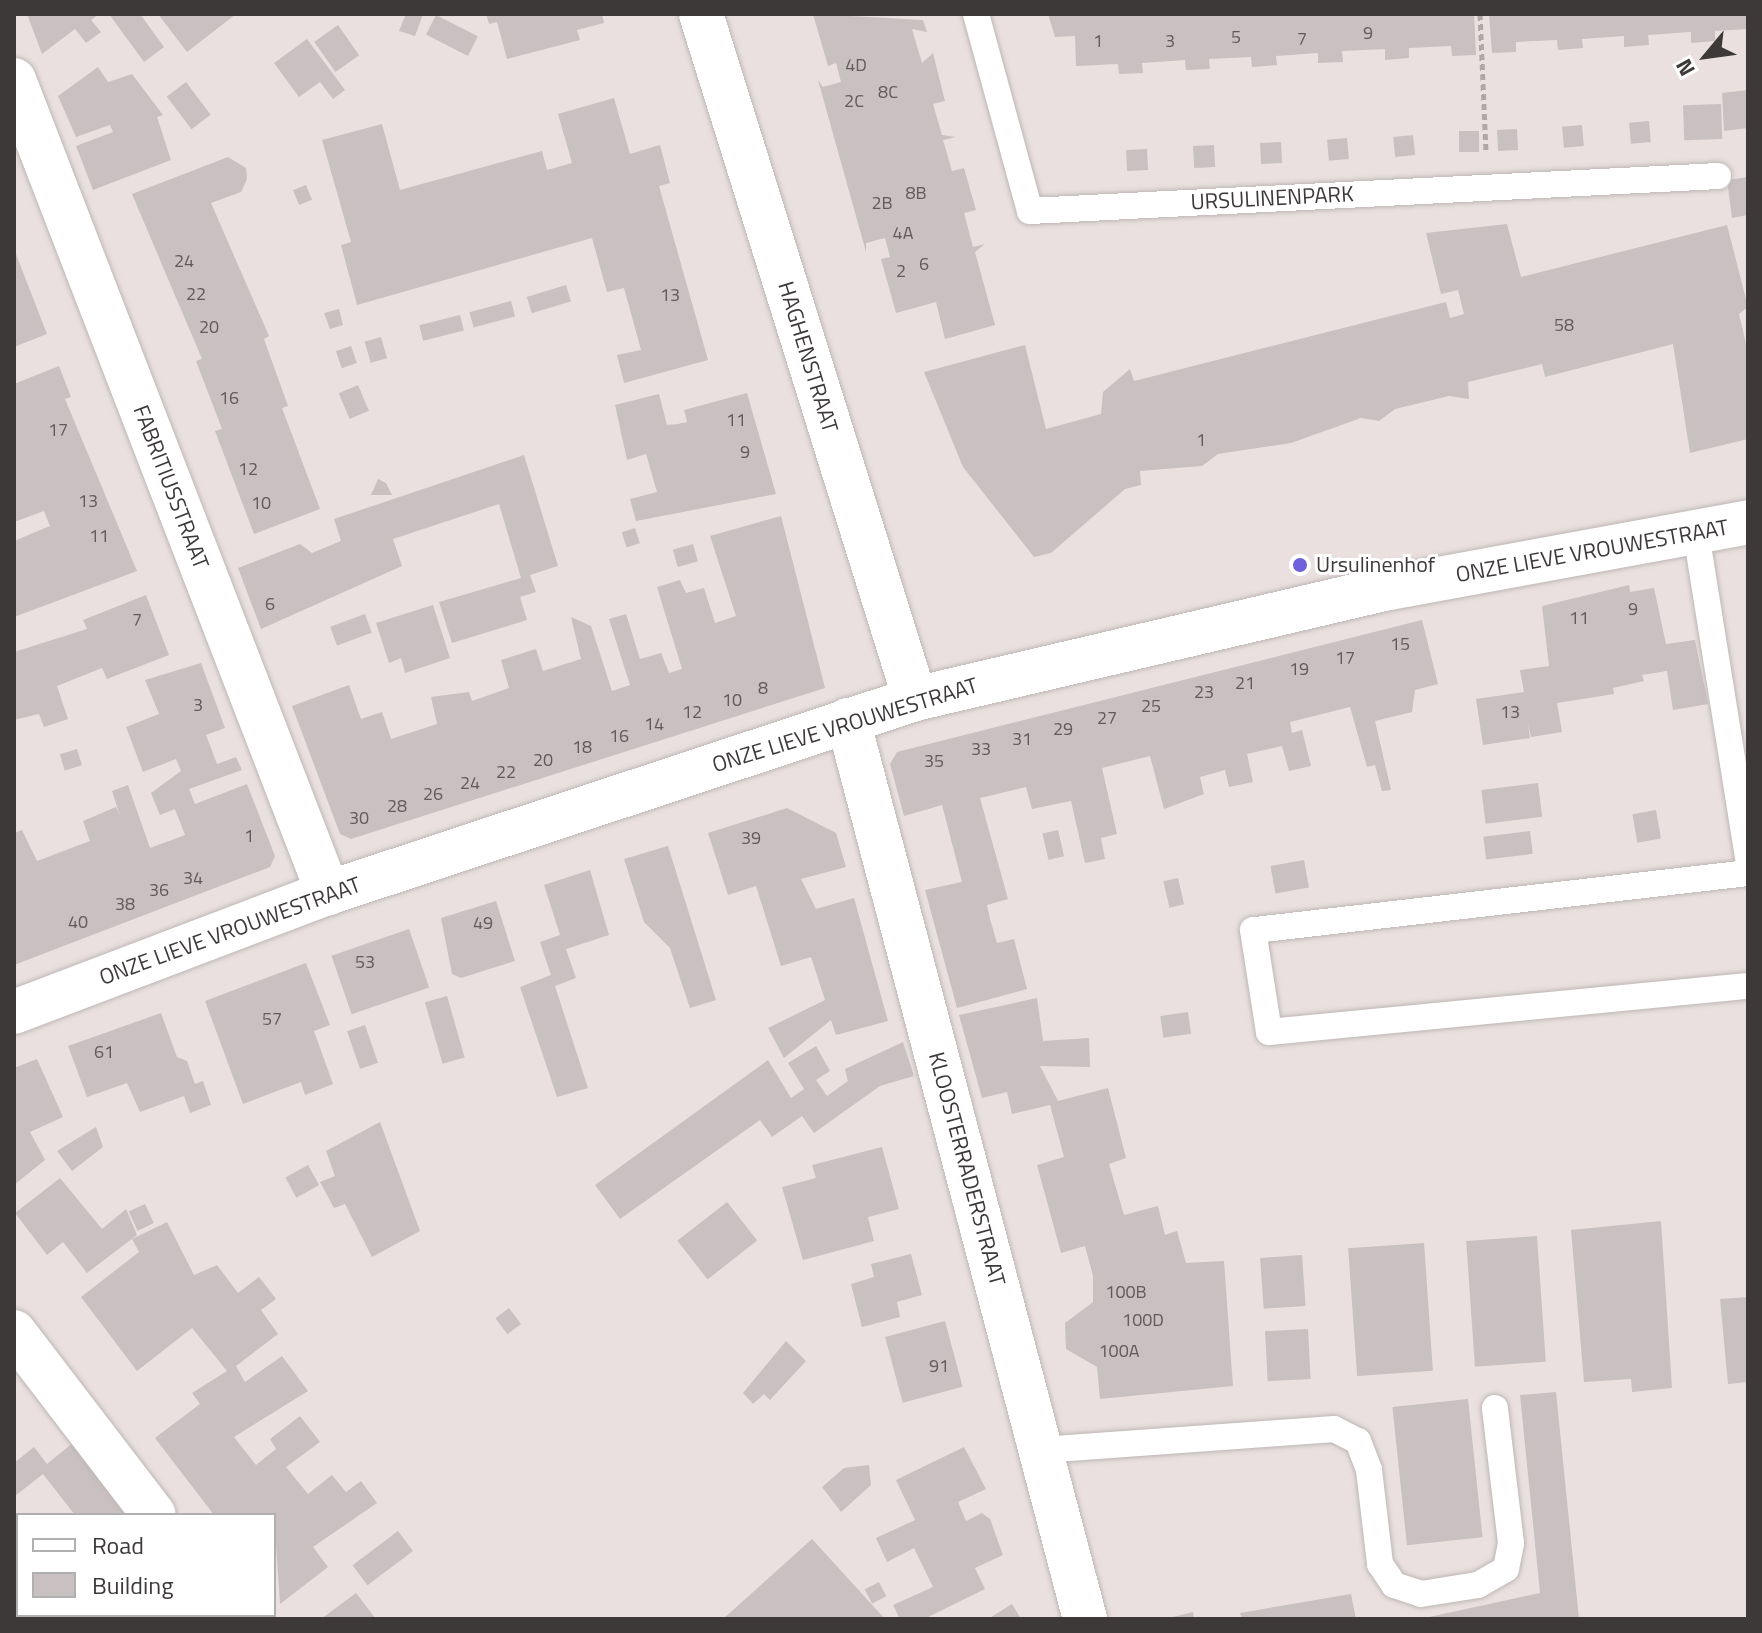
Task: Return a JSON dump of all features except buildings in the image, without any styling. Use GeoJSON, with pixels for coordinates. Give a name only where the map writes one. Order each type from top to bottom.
{"type":"FeatureCollection","features":[{"type":"Feature","properties":{"kind":"street","name":"HAGHENSTRAAT"},"geometry":{"type":"LineString","coordinates":[[701,14],[915,699]]}},
{"type":"Feature","properties":{"kind":"street","name":"FABRITIUSSTRAAT"},"geometry":{"type":"LineString","coordinates":[[14,80],[328,893]]}},
{"type":"Feature","properties":{"kind":"street","name":"ONZE LIEVE VROUWESTRAAT"},"geometry":{"type":"LineString","coordinates":[[14,1012],[328,893],[915,699],[1379,590],[1748,522]]}},
{"type":"Feature","properties":{"kind":"street","name":"KLOOSTERRADERSTRAAT"},"geometry":{"type":"LineString","coordinates":[[848,720],[1085,1619]]}},
{"type":"Feature","properties":{"kind":"street"},"geometry":{"type":"LineString","coordinates":[[14,1332],[152,1513]]}},
{"type":"Feature","properties":{"kind":"lane","name":"URSULINENPARK"},"geometry":{"type":"LineString","coordinates":[[976,14],[1030,211],[1718,176]]}},
{"type":"Feature","properties":{"kind":"lane"},"geometry":{"type":"LineString","coordinates":[[1696,533],[1748,859]]}},
{"type":"Feature","properties":{"kind":"lane"},"geometry":{"type":"LineString","coordinates":[[1748,873],[1253,930],[1269,1032],[1748,986]]}},
{"type":"Feature","properties":{"kind":"lane"},"geometry":{"type":"LineString","coordinates":[[1041,1450],[1334,1429],[1358,1441],[1369,1470],[1380,1564],[1394,1585],[1421,1594],[1478,1585],[1506,1569],[1511,1543],[1495,1408]]}},
{"type":"Feature","properties":{"kind":"path"},"geometry":{"type":"LineString","coordinates":[[1480,14],[1488,188]]}},
{"type":"Feature","properties":{"kind":"place","name":"Ursulinenhof"},"geometry":{"type":"Point","coordinates":[1300,565]}}]}
